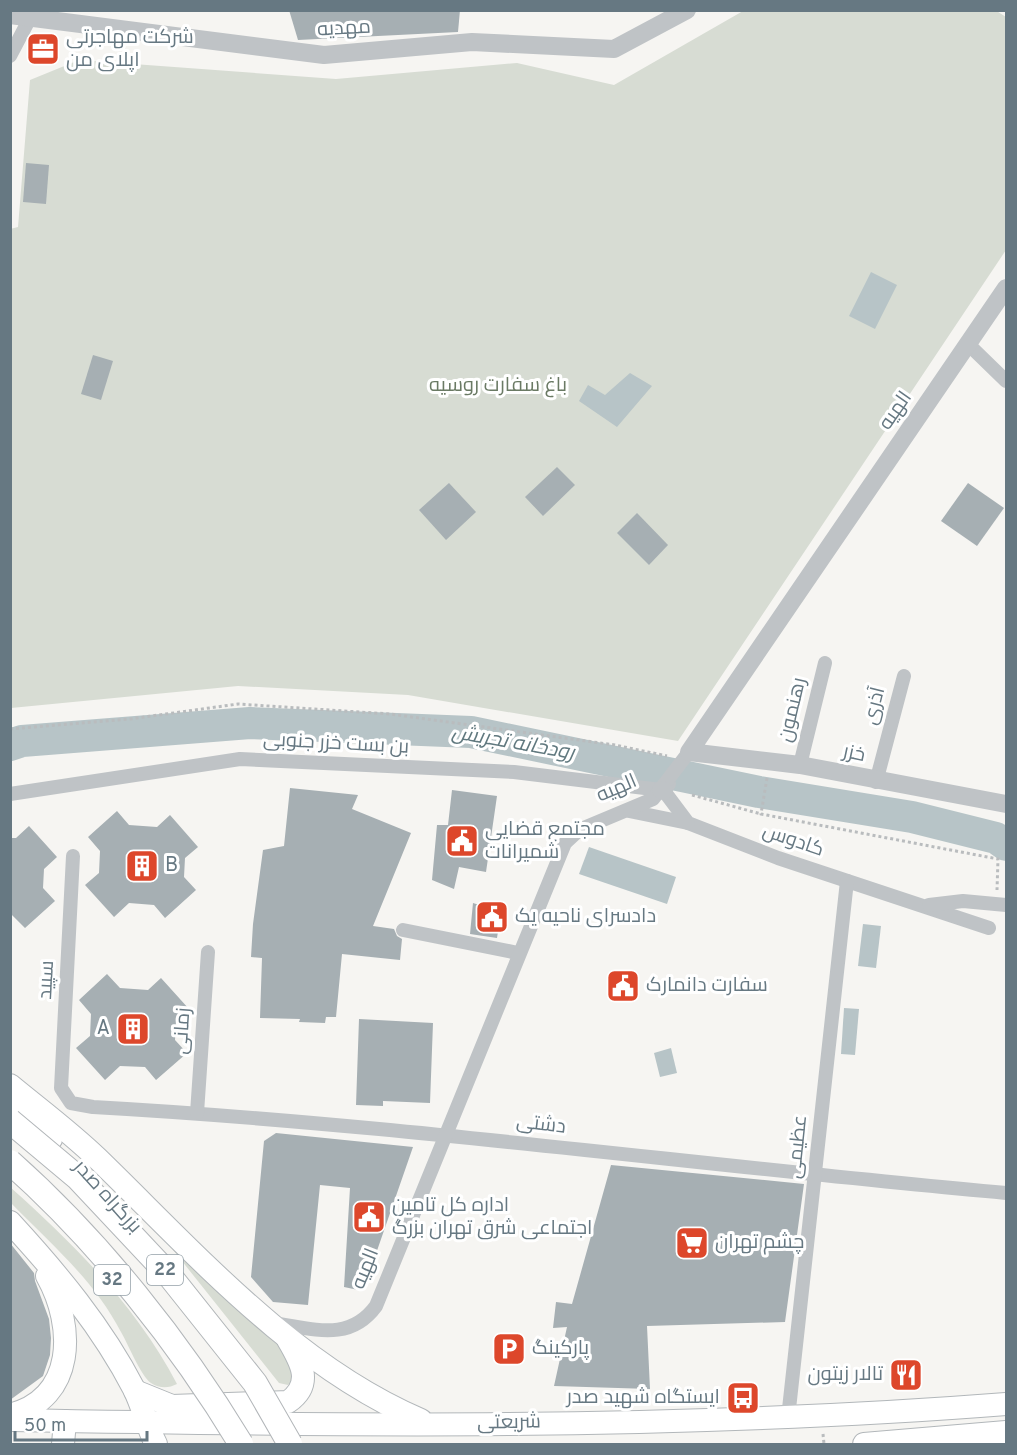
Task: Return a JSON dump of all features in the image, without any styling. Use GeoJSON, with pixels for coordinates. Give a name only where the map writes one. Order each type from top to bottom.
{"type":"FeatureCollection","features":[{"type":"Feature","properties":{"kind":"highway","name":"بزرگراه صدر"},"geometry":{"type":"LineString","coordinates":[[10,1106],[85,1169],[173,1271],[260,1380],[296,1444]]}},
{"type":"Feature","properties":{"kind":"highway","name":"22"},"geometry":{"type":"LineString","coordinates":[[10,1121],[78,1178],[170,1275],[255,1383],[290,1444]]}},
{"type":"Feature","properties":{"kind":"highway","name":"22"},"geometry":{"type":"LineString","coordinates":[[10,1162],[57,1204],[136,1298],[209,1392],[241,1444]]}},
{"type":"Feature","properties":{"kind":"highway","name":"32"},"geometry":{"type":"LineString","coordinates":[[10,1177],[51,1211],[132,1302],[203,1392],[232,1444]]}},
{"type":"Feature","properties":{"kind":"main road"},"geometry":{"type":"LineString","coordinates":[[10,1085],[95,1156],[195,1255],[278,1329],[390,1406],[431,1424]]}},
{"type":"Feature","properties":{"kind":"main road"},"geometry":{"type":"LineString","coordinates":[[10,1222],[98,1328],[135,1391],[145,1422],[156,1444]]}},
{"type":"Feature","properties":{"kind":"main road"},"geometry":{"type":"LineString","coordinates":[[10,1415],[40,1403],[62,1370],[66,1345],[63,1317],[52,1285],[27,1241]]}},
{"type":"Feature","properties":{"kind":"main road"},"geometry":{"type":"LineString","coordinates":[[135,1391],[172,1406],[288,1402],[298,1395],[305,1377],[302,1362],[278,1329]]}},
{"type":"Feature","properties":{"kind":"main road","name":"شریعتی"},"geometry":{"type":"LineString","coordinates":[[10,1420],[431,1424],[788,1418],[1006,1404]]}},
{"type":"Feature","properties":{"kind":"main road"},"geometry":{"type":"LineString","coordinates":[[63,1444],[65,1421]]}},
{"type":"Feature","properties":{"kind":"main road"},"geometry":{"type":"LineString","coordinates":[[866,1444],[1006,1432]]}},
{"type":"Feature","properties":{"kind":"street","name":"مهدیه"},"geometry":{"type":"LineString","coordinates":[[10,15],[324,56],[472,42],[614,49],[687,10]]}},
{"type":"Feature","properties":{"kind":"street"},"geometry":{"type":"LineString","coordinates":[[10,56],[30,18]]}},
{"type":"Feature","properties":{"kind":"street","name":"الهیه"},"geometry":{"type":"LineString","coordinates":[[278,1329],[341,1330],[356,1326],[375,1306],[565,843],[579,830],[645,804],[663,791],[1006,288]]}},
{"type":"Feature","properties":{"kind":"street"},"geometry":{"type":"LineString","coordinates":[[969,345],[1006,381]]}},
{"type":"Feature","properties":{"kind":"street","name":"رهنمون"},"geometry":{"type":"LineString","coordinates":[[800,765],[825,663]]}},
{"type":"Feature","properties":{"kind":"street","name":"آذری"},"geometry":{"type":"LineString","coordinates":[[876,782],[903,676]]}},
{"type":"Feature","properties":{"kind":"street","name":"خزر"},"geometry":{"type":"LineString","coordinates":[[687,755],[800,765],[876,782],[1006,804]]}},
{"type":"Feature","properties":{"kind":"street","name":"بن بست خزر جنوبی"},"geometry":{"type":"LineString","coordinates":[[10,794],[240,759],[514,772],[663,791]]}},
{"type":"Feature","properties":{"kind":"street"},"geometry":{"type":"LineString","coordinates":[[663,791],[688,823]]}},
{"type":"Feature","properties":{"kind":"street","name":"کادوس"},"geometry":{"type":"LineString","coordinates":[[628,810],[688,823],[989,928]]}},
{"type":"Feature","properties":{"kind":"street","name":"سپید"},"geometry":{"type":"LineString","coordinates":[[71,1103],[61,1088],[73,856]]}},
{"type":"Feature","properties":{"kind":"street","name":"عظیمی"},"geometry":{"type":"LineString","coordinates":[[788,1418],[847,880]]}},
{"type":"Feature","properties":{"kind":"street","name":"کادوس"},"geometry":{"type":"LineString","coordinates":[[924,906],[963,901],[1006,905]]}},
{"type":"Feature","properties":{"kind":"street"},"geometry":{"type":"LineString","coordinates":[[403,930],[518,953]]}},
{"type":"Feature","properties":{"kind":"street","name":"زمانی"},"geometry":{"type":"LineString","coordinates":[[197,1113],[208,952]]}},
{"type":"Feature","properties":{"kind":"street","name":"دشتی"},"geometry":{"type":"LineString","coordinates":[[71,1103],[93,1107],[446,1133],[815,1176],[1006,1193]]}},
{"type":"Feature","properties":{"kind":"path"},"geometry":{"type":"LineString","coordinates":[[10,729],[130,719],[238,704],[390,714],[687,755]]}},
{"type":"Feature","properties":{"kind":"path"},"geometry":{"type":"LineString","coordinates":[[761,814],[766,789]]}},
{"type":"Feature","properties":{"kind":"path"},"geometry":{"type":"LineString","coordinates":[[692,795],[761,814],[998,859],[998,876]]}},
{"type":"Feature","properties":{"kind":"green space","name":"باغ سفارت روسیه"},"geometry":{"type":"Polygon","coordinates":[[[995,10],[1006,17],[1006,250],[678,741],[408,695],[238,686],[11,708],[10,229],[18,227],[30,80],[79,60],[336,79],[517,63],[614,85],[743,11],[995,10]]]}},
{"type":"Feature","properties":{"kind":"green space"},"geometry":{"type":"Polygon","coordinates":[[[10,1187],[102,1278],[143,1329],[177,1384],[161,1387],[147,1379],[110,1313],[85,1279],[11,1203],[10,1187]]]}},
{"type":"Feature","properties":{"kind":"green space"},"geometry":{"type":"Polygon","coordinates":[[[166,1241],[240,1303],[274,1339],[294,1379],[288,1385],[279,1383],[166,1241]]]}},
{"type":"Feature","properties":{"kind":"shaded area"},"geometry":{"type":"Polygon","coordinates":[[[871,272],[897,285],[875,329],[849,316],[871,272]]]}},
{"type":"Feature","properties":{"kind":"shaded area"},"geometry":{"type":"Polygon","coordinates":[[[630,373],[652,386],[617,427],[579,401],[588,385],[605,395],[630,373]]]}},
{"type":"Feature","properties":{"kind":"shaded area"},"geometry":{"type":"Polygon","coordinates":[[[589,847],[676,877],[667,904],[579,874],[589,847]]]}},
{"type":"Feature","properties":{"kind":"shaded area"},"geometry":{"type":"Polygon","coordinates":[[[863,924],[881,926],[876,968],[858,966],[863,924]]]}},
{"type":"Feature","properties":{"kind":"shaded area"},"geometry":{"type":"Polygon","coordinates":[[[844,1008],[859,1009],[855,1055],[841,1054],[844,1008]]]}},
{"type":"Feature","properties":{"kind":"shaded area"},"geometry":{"type":"Polygon","coordinates":[[[671,1048],[677,1073],[660,1077],[654,1053],[671,1048]]]}},
{"type":"Feature","properties":{"kind":"building"},"geometry":{"type":"Polygon","coordinates":[[[289,10],[460,10],[458,32],[298,40],[289,10]]]}},
{"type":"Feature","properties":{"kind":"building"},"geometry":{"type":"Polygon","coordinates":[[[26,163],[49,165],[46,204],[23,202],[26,163]]]}},
{"type":"Feature","properties":{"kind":"building"},"geometry":{"type":"Polygon","coordinates":[[[93,355],[113,361],[101,400],[81,394],[93,355]]]}},
{"type":"Feature","properties":{"kind":"building"},"geometry":{"type":"Polygon","coordinates":[[[557,467],[575,485],[543,516],[525,497],[557,467]]]}},
{"type":"Feature","properties":{"kind":"building"},"geometry":{"type":"Polygon","coordinates":[[[449,483],[476,512],[446,540],[419,510],[449,483]]]}},
{"type":"Feature","properties":{"kind":"building"},"geometry":{"type":"Polygon","coordinates":[[[968,483],[1004,508],[977,546],[941,521],[968,483]]]}},
{"type":"Feature","properties":{"kind":"building"},"geometry":{"type":"Polygon","coordinates":[[[637,513],[668,545],[649,565],[617,533],[637,513]]]}},
{"type":"Feature","properties":{"kind":"building"},"geometry":{"type":"Polygon","coordinates":[[[290,788],[358,795],[352,809],[411,833],[373,926],[394,929],[397,936],[402,939],[400,960],[342,954],[336,1017],[326,1017],[325,1023],[299,1022],[300,1019],[260,1018],[262,958],[251,957],[253,924],[263,850],[284,846],[290,788]]]}},
{"type":"Feature","properties":{"kind":"building","name":"مجتمع قضایی شمیرانات"},"geometry":{"type":"Polygon","coordinates":[[[452,790],[497,796],[486,872],[459,867],[454,889],[432,880],[437,825],[448,825],[452,790]]]}},
{"type":"Feature","properties":{"kind":"building","name":"B"},"geometry":{"type":"Polygon","coordinates":[[[117,811],[129,825],[157,827],[170,815],[198,847],[185,858],[184,877],[196,890],[165,918],[154,905],[129,903],[114,917],[85,885],[99,873],[100,851],[88,837],[117,811]]]}},
{"type":"Feature","properties":{"kind":"building"},"geometry":{"type":"Polygon","coordinates":[[[29,826],[57,857],[44,869],[43,888],[55,901],[25,928],[10,913],[10,838],[16,838],[29,826]]]}},
{"type":"Feature","properties":{"kind":"building"},"geometry":{"type":"Polygon","coordinates":[[[473,903],[501,912],[497,938],[470,934],[473,903]]]}},
{"type":"Feature","properties":{"kind":"building","name":"A"},"geometry":{"type":"Polygon","coordinates":[[[107,974],[120,988],[148,990],[161,978],[189,1009],[176,1021],[175,1040],[187,1053],[156,1080],[145,1067],[120,1066],[105,1080],[76,1048],[90,1036],[91,1014],[79,1000],[107,974]]]}},
{"type":"Feature","properties":{"kind":"building"},"geometry":{"type":"Polygon","coordinates":[[[359,1019],[433,1023],[430,1103],[383,1101],[383,1106],[356,1105],[359,1019]]]}},
{"type":"Feature","properties":{"kind":"building"},"geometry":{"type":"Polygon","coordinates":[[[276,1133],[413,1147],[363,1291],[344,1287],[350,1188],[320,1185],[308,1305],[273,1302],[251,1277],[264,1141],[276,1133]]]}},
{"type":"Feature","properties":{"kind":"building","name":"چشم تهران"},"geometry":{"type":"Polygon","coordinates":[[[611,1165],[804,1184],[785,1322],[647,1326],[650,1389],[554,1386],[567,1327],[553,1328],[556,1302],[572,1304],[611,1165]]]}},
{"type":"Feature","properties":{"kind":"building"},"geometry":{"type":"Polygon","coordinates":[[[10,1243],[34,1273],[49,1319],[51,1338],[50,1355],[43,1376],[10,1400],[10,1243]]]}},
{"type":"Feature","properties":{"kind":"waterway","name":"رودخانه تجریش"},"geometry":{"type":"LineString","coordinates":[[10,745],[22,741],[250,723],[471,732],[759,792],[912,817],[996,838],[1006,845]]}},
{"type":"Feature","properties":{"kind":"place","name":"شرکت مهاجرتی اپلای من"},"geometry":{"type":"Point","coordinates":[43,49]}},
{"type":"Feature","properties":{"kind":"place","name":"مجتمع قضایی شمیرانات"},"geometry":{"type":"Point","coordinates":[462,841]}},
{"type":"Feature","properties":{"kind":"place","name":"B"},"geometry":{"type":"Point","coordinates":[142,866]}},
{"type":"Feature","properties":{"kind":"place","name":"دادسرای ناحیه یک"},"geometry":{"type":"Point","coordinates":[492,917]}},
{"type":"Feature","properties":{"kind":"place","name":"سفارت دانمارک"},"geometry":{"type":"Point","coordinates":[623,986]}},
{"type":"Feature","properties":{"kind":"place","name":"A"},"geometry":{"type":"Point","coordinates":[133,1029]}},
{"type":"Feature","properties":{"kind":"place","name":"اداره کل تامین اجتماعی شرق تهران بزرگ"},"geometry":{"type":"Point","coordinates":[369,1217]}},
{"type":"Feature","properties":{"kind":"place","name":"چشم تهران"},"geometry":{"type":"Point","coordinates":[692,1243]}},
{"type":"Feature","properties":{"kind":"place","name":"پارکینگ"},"geometry":{"type":"Point","coordinates":[509,1349]}},
{"type":"Feature","properties":{"kind":"place","name":"تالار زیتون"},"geometry":{"type":"Point","coordinates":[906,1375]}},
{"type":"Feature","properties":{"kind":"place","name":"ایستگاه شهید صدر"},"geometry":{"type":"Point","coordinates":[743,1398]}}]}
